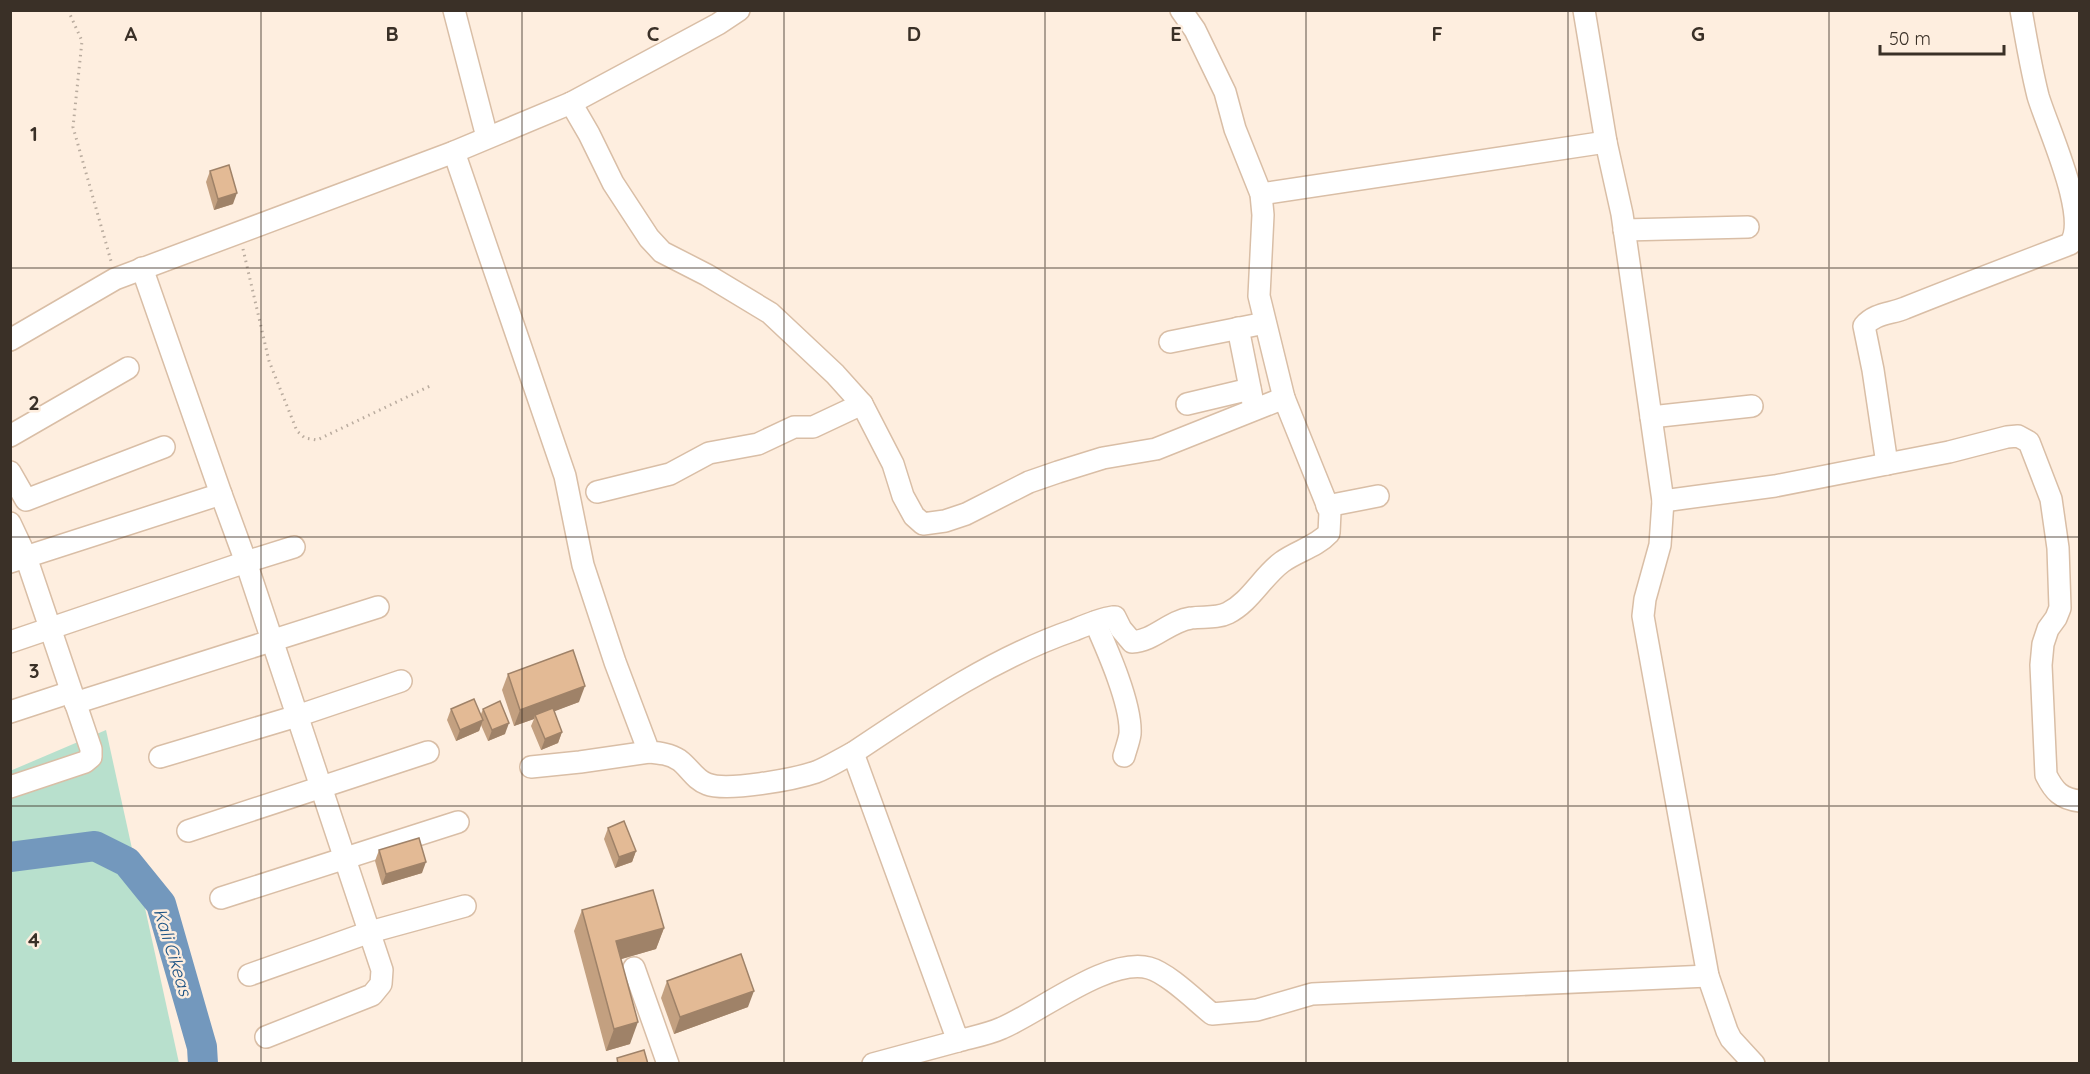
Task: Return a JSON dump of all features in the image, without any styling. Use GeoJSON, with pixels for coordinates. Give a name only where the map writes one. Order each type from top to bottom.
{"type":"FeatureCollection","features":[{"type":"Feature","properties":{"kind":"street"},"geometry":{"type":"LineString","coordinates":[[454,10],[488,137]]}},
{"type":"Feature","properties":{"kind":"street"},"geometry":{"type":"LineString","coordinates":[[10,340],[115,279],[454,153],[571,103],[718,24],[739,10]]}},
{"type":"Feature","properties":{"kind":"street"},"geometry":{"type":"LineString","coordinates":[[531,767],[649,752],[669,754],[681,761],[702,782],[717,787],[741,786],[817,771],[853,753],[978,673],[1039,644],[1095,622],[1115,617],[1132,642],[1146,640],[1172,624],[1191,617],[1209,618],[1227,613],[1243,602],[1260,581],[1281,562],[1323,540],[1329,533],[1331,522],[1327,506],[1284,398],[1259,296],[1263,215],[1261,194],[1235,129],[1225,92],[1196,30],[1181,10]]}},
{"type":"Feature","properties":{"kind":"street"},"geometry":{"type":"LineString","coordinates":[[1584,10],[1606,142],[1624,231],[1663,501],[1660,545],[1649,579],[1643,616],[1708,976],[1731,1039],[1754,1064]]}},
{"type":"Feature","properties":{"kind":"street"},"geometry":{"type":"LineString","coordinates":[[1887,464],[1864,326],[1870,319],[1902,309],[2070,244],[2076,235],[2077,212],[2071,154],[2039,98],[2020,10]]}},
{"type":"Feature","properties":{"kind":"street"},"geometry":{"type":"LineString","coordinates":[[571,103],[613,183],[662,252],[707,275],[770,313],[835,374],[862,404],[893,464],[903,496],[914,516],[923,524],[945,521],[966,514],[1029,482],[1058,472],[1103,458],[1156,449],[1284,398]]}},
{"type":"Feature","properties":{"kind":"street"},"geometry":{"type":"LineString","coordinates":[[1261,194],[1606,142]]}},
{"type":"Feature","properties":{"kind":"street"},"geometry":{"type":"LineString","coordinates":[[454,153],[565,476],[583,565],[615,662],[649,752]]}},
{"type":"Feature","properties":{"kind":"street"},"geometry":{"type":"LineString","coordinates":[[1624,231],[1748,227]]}},
{"type":"Feature","properties":{"kind":"street"},"geometry":{"type":"LineString","coordinates":[[142,268],[246,562],[382,970],[381,984],[372,995],[266,1037]]}},
{"type":"Feature","properties":{"kind":"street"},"geometry":{"type":"LineString","coordinates":[[1170,342],[1265,323]]}},
{"type":"Feature","properties":{"kind":"street"},"geometry":{"type":"LineString","coordinates":[[1187,404],[1252,396],[1238,328]]}},
{"type":"Feature","properties":{"kind":"street"},"geometry":{"type":"LineString","coordinates":[[10,436],[128,368]]}},
{"type":"Feature","properties":{"kind":"street"},"geometry":{"type":"LineString","coordinates":[[597,492],[670,474],[709,453],[758,444],[794,427],[813,428],[862,404]]}},
{"type":"Feature","properties":{"kind":"street"},"geometry":{"type":"LineString","coordinates":[[1651,417],[1752,406]]}},
{"type":"Feature","properties":{"kind":"street"},"geometry":{"type":"LineString","coordinates":[[1663,501],[1775,486],[1949,452],[2007,437],[2018,436],[2029,442],[2051,499],[2058,548],[2060,608],[2048,629],[2040,665],[2046,775],[2053,789],[2069,800],[2079,801]]}},
{"type":"Feature","properties":{"kind":"street"},"geometry":{"type":"LineString","coordinates":[[10,472],[26,500],[164,447]]}},
{"type":"Feature","properties":{"kind":"street"},"geometry":{"type":"LineString","coordinates":[[18,559],[221,494]]}},
{"type":"Feature","properties":{"kind":"street"},"geometry":{"type":"LineString","coordinates":[[1327,506],[1378,496]]}},
{"type":"Feature","properties":{"kind":"street"},"geometry":{"type":"LineString","coordinates":[[10,523],[18,559],[51,629],[91,749],[91,757],[85,762],[10,787]]}},
{"type":"Feature","properties":{"kind":"street"},"geometry":{"type":"LineString","coordinates":[[10,642],[294,547]]}},
{"type":"Feature","properties":{"kind":"street"},"geometry":{"type":"LineString","coordinates":[[10,712],[73,698],[273,641],[378,607]]}},
{"type":"Feature","properties":{"kind":"street"},"geometry":{"type":"LineString","coordinates":[[1095,622],[1116,674],[1130,722],[1129,739],[1124,756]]}},
{"type":"Feature","properties":{"kind":"street"},"geometry":{"type":"LineString","coordinates":[[160,757],[297,716],[401,681]]}},
{"type":"Feature","properties":{"kind":"street"},"geometry":{"type":"LineString","coordinates":[[188,831],[428,752]]}},
{"type":"Feature","properties":{"kind":"street"},"geometry":{"type":"LineString","coordinates":[[853,753],[958,1041]]}},
{"type":"Feature","properties":{"kind":"street"},"geometry":{"type":"LineString","coordinates":[[221,898],[458,822]]}},
{"type":"Feature","properties":{"kind":"street"},"geometry":{"type":"LineString","coordinates":[[249,975],[370,932],[465,906]]}},
{"type":"Feature","properties":{"kind":"street"},"geometry":{"type":"LineString","coordinates":[[634,968],[668,1064]]}},
{"type":"Feature","properties":{"kind":"street"},"geometry":{"type":"LineString","coordinates":[[873,1064],[1002,1028],[1089,980],[1127,968],[1150,968],[1171,980],[1212,1014],[1257,1011],[1312,994],[1708,976]]}},
{"type":"Feature","properties":{"kind":"path"},"geometry":{"type":"LineString","coordinates":[[68,10],[82,41],[73,127],[115,279]]}},
{"type":"Feature","properties":{"kind":"path"},"geometry":{"type":"LineString","coordinates":[[240,233],[269,361],[297,431],[305,438],[317,440],[430,386]]}},
{"type":"Feature","properties":{"kind":"green space"},"geometry":{"type":"Polygon","coordinates":[[[106,730],[179,1063],[11,1063],[10,771],[106,730]]]}},
{"type":"Feature","properties":{"kind":"building"},"geometry":{"type":"Polygon","coordinates":[[[229,165],[237,193],[218,199],[210,171],[229,165]]]}},
{"type":"Feature","properties":{"kind":"building"},"geometry":{"type":"Polygon","coordinates":[[[573,650],[585,686],[520,710],[508,674],[573,650]]]}},
{"type":"Feature","properties":{"kind":"building"},"geometry":{"type":"Polygon","coordinates":[[[474,699],[483,720],[460,730],[451,709],[474,699]]]}},
{"type":"Feature","properties":{"kind":"building"},"geometry":{"type":"Polygon","coordinates":[[[500,701],[509,723],[492,730],[483,709],[500,701]]]}},
{"type":"Feature","properties":{"kind":"building"},"geometry":{"type":"Polygon","coordinates":[[[553,708],[562,732],[545,739],[535,715],[553,708]]]}},
{"type":"Feature","properties":{"kind":"building"},"geometry":{"type":"Polygon","coordinates":[[[624,821],[636,851],[619,857],[608,828],[624,821]]]}},
{"type":"Feature","properties":{"kind":"building"},"geometry":{"type":"Polygon","coordinates":[[[419,838],[426,862],[386,874],[379,850],[419,838]]]}},
{"type":"Feature","properties":{"kind":"building"},"geometry":{"type":"Polygon","coordinates":[[[653,890],[664,928],[616,941],[638,1022],[614,1029],[582,910],[653,890]]]}},
{"type":"Feature","properties":{"kind":"building"},"geometry":{"type":"Polygon","coordinates":[[[741,954],[754,991],[680,1017],[667,981],[741,954]]]}},
{"type":"Feature","properties":{"kind":"building"},"geometry":{"type":"Polygon","coordinates":[[[644,1050],[648,1064],[618,1064],[617,1058],[644,1050]]]}},
{"type":"Feature","properties":{"kind":"waterway","name":"Kali Cikeas"},"geometry":{"type":"LineString","coordinates":[[10,857],[95,846],[127,862],[161,904],[202,1047],[203,1064]]}}]}
